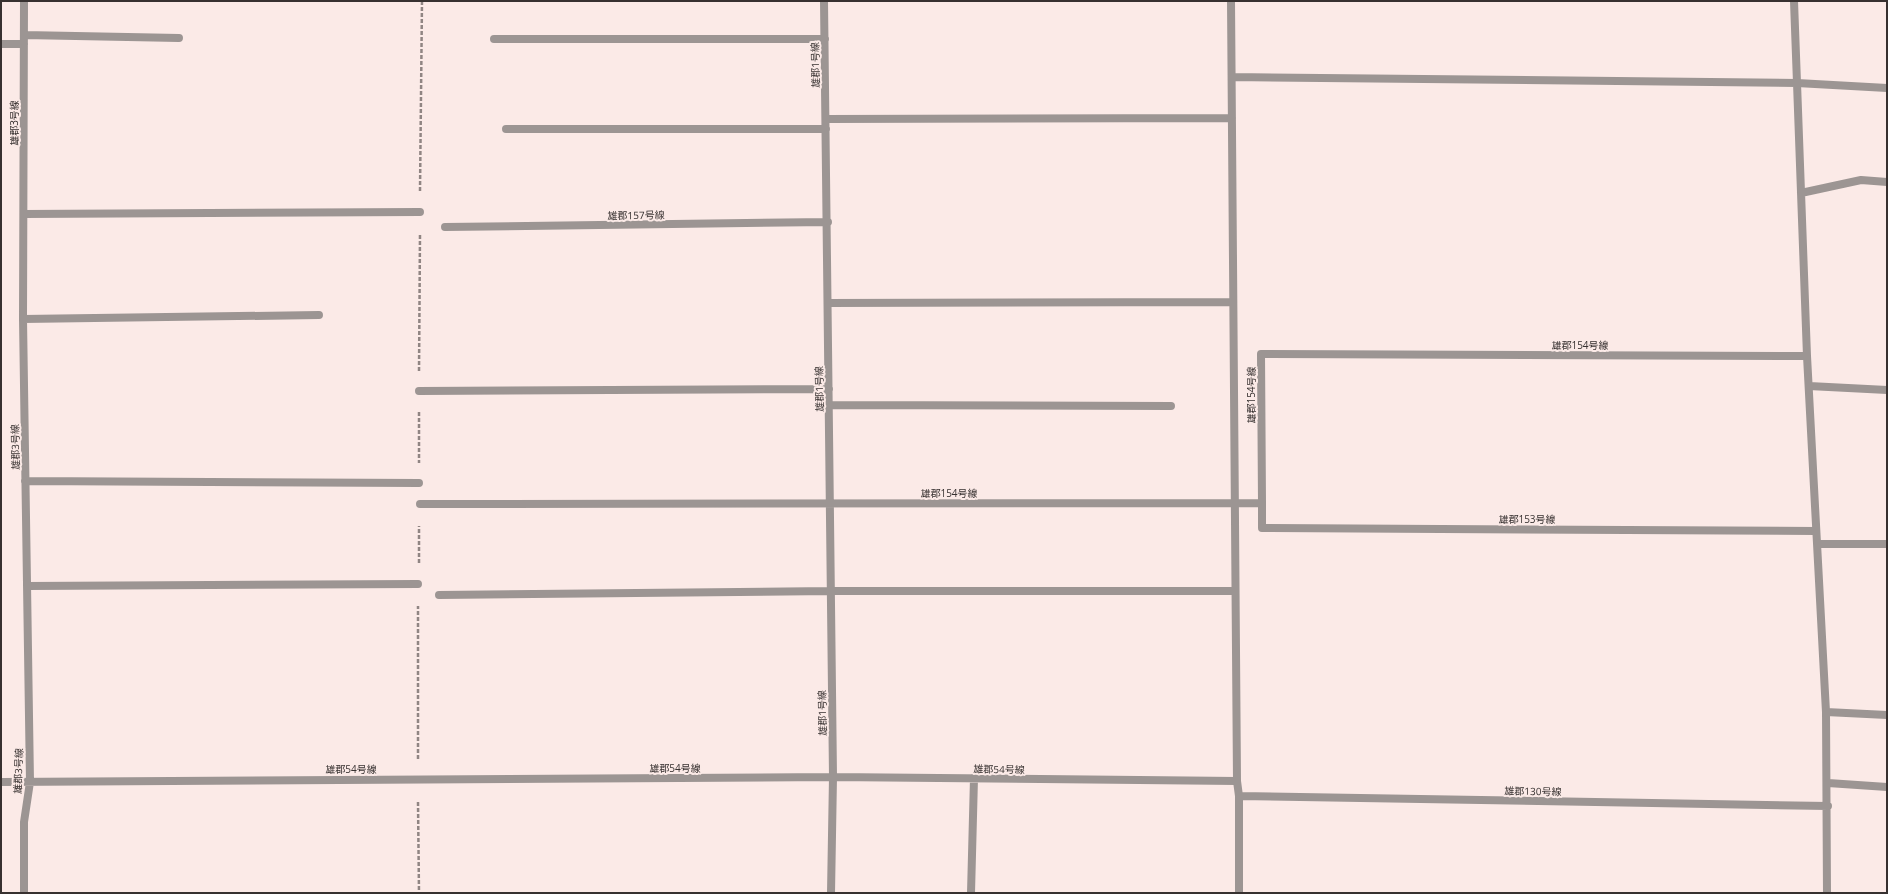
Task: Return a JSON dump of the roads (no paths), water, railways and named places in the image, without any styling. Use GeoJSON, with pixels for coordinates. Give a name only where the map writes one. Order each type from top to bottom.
{"type":"FeatureCollection","features":[{"type":"Feature","properties":{"kind":"street","name":"雄郡3号線"},"geometry":{"type":"LineString","coordinates":[[24,1],[23,319],[30,782],[24,822],[24,893]]}},
{"type":"Feature","properties":{"kind":"street","name":"雄郡1号線"},"geometry":{"type":"LineString","coordinates":[[824,1],[828,222],[833,777],[831,893]]}},
{"type":"Feature","properties":{"kind":"street"},"geometry":{"type":"LineString","coordinates":[[1231,1],[1235,591],[1237,781],[1239,796],[1239,893]]}},
{"type":"Feature","properties":{"kind":"street"},"geometry":{"type":"LineString","coordinates":[[1794,1],[1807,356],[1826,712],[1828,783],[1828,893]]}},
{"type":"Feature","properties":{"kind":"street"},"geometry":{"type":"LineString","coordinates":[[1,44],[24,40],[179,38]]}},
{"type":"Feature","properties":{"kind":"street"},"geometry":{"type":"LineString","coordinates":[[494,39],[825,39]]}},
{"type":"Feature","properties":{"kind":"street"},"geometry":{"type":"LineString","coordinates":[[1232,77],[1797,83],[1887,88]]}},
{"type":"Feature","properties":{"kind":"street"},"geometry":{"type":"LineString","coordinates":[[826,119],[1232,118]]}},
{"type":"Feature","properties":{"kind":"street"},"geometry":{"type":"LineString","coordinates":[[506,129],[826,129]]}},
{"type":"Feature","properties":{"kind":"street"},"geometry":{"type":"LineString","coordinates":[[1801,193],[1861,180],[1887,182]]}},
{"type":"Feature","properties":{"kind":"street"},"geometry":{"type":"LineString","coordinates":[[24,214],[420,212]]}},
{"type":"Feature","properties":{"kind":"street","name":"雄郡157号線"},"geometry":{"type":"LineString","coordinates":[[445,228],[828,222]]}},
{"type":"Feature","properties":{"kind":"street"},"geometry":{"type":"LineString","coordinates":[[828,304],[1233,302]]}},
{"type":"Feature","properties":{"kind":"street"},"geometry":{"type":"LineString","coordinates":[[23,319],[319,315]]}},
{"type":"Feature","properties":{"kind":"street","name":"雄郡154号線"},"geometry":{"type":"LineString","coordinates":[[420,504],[1262,503],[1261,354],[1807,356]]}},
{"type":"Feature","properties":{"kind":"street"},"geometry":{"type":"LineString","coordinates":[[1809,386],[1887,390]]}},
{"type":"Feature","properties":{"kind":"street"},"geometry":{"type":"LineString","coordinates":[[419,391],[829,389]]}},
{"type":"Feature","properties":{"kind":"street"},"geometry":{"type":"LineString","coordinates":[[829,406],[1171,406]]}},
{"type":"Feature","properties":{"kind":"street"},"geometry":{"type":"LineString","coordinates":[[25,481],[419,483]]}},
{"type":"Feature","properties":{"kind":"street","name":"雄郡153号線"},"geometry":{"type":"LineString","coordinates":[[1262,503],[1262,528],[1816,531]]}},
{"type":"Feature","properties":{"kind":"street"},"geometry":{"type":"LineString","coordinates":[[1817,544],[1887,544]]}},
{"type":"Feature","properties":{"kind":"street"},"geometry":{"type":"LineString","coordinates":[[27,586],[418,584]]}},
{"type":"Feature","properties":{"kind":"street"},"geometry":{"type":"LineString","coordinates":[[439,595],[831,591],[1235,591]]}},
{"type":"Feature","properties":{"kind":"street"},"geometry":{"type":"LineString","coordinates":[[1826,712],[1887,715]]}},
{"type":"Feature","properties":{"kind":"street","name":"雄郡54号線"},"geometry":{"type":"LineString","coordinates":[[1,782],[833,777],[1237,781]]}},
{"type":"Feature","properties":{"kind":"street"},"geometry":{"type":"LineString","coordinates":[[971,893],[974,778]]}},
{"type":"Feature","properties":{"kind":"street"},"geometry":{"type":"LineString","coordinates":[[1828,783],[1887,787]]}},
{"type":"Feature","properties":{"kind":"street","name":"雄郡130号線"},"geometry":{"type":"LineString","coordinates":[[1239,796],[1828,806]]}}]}
